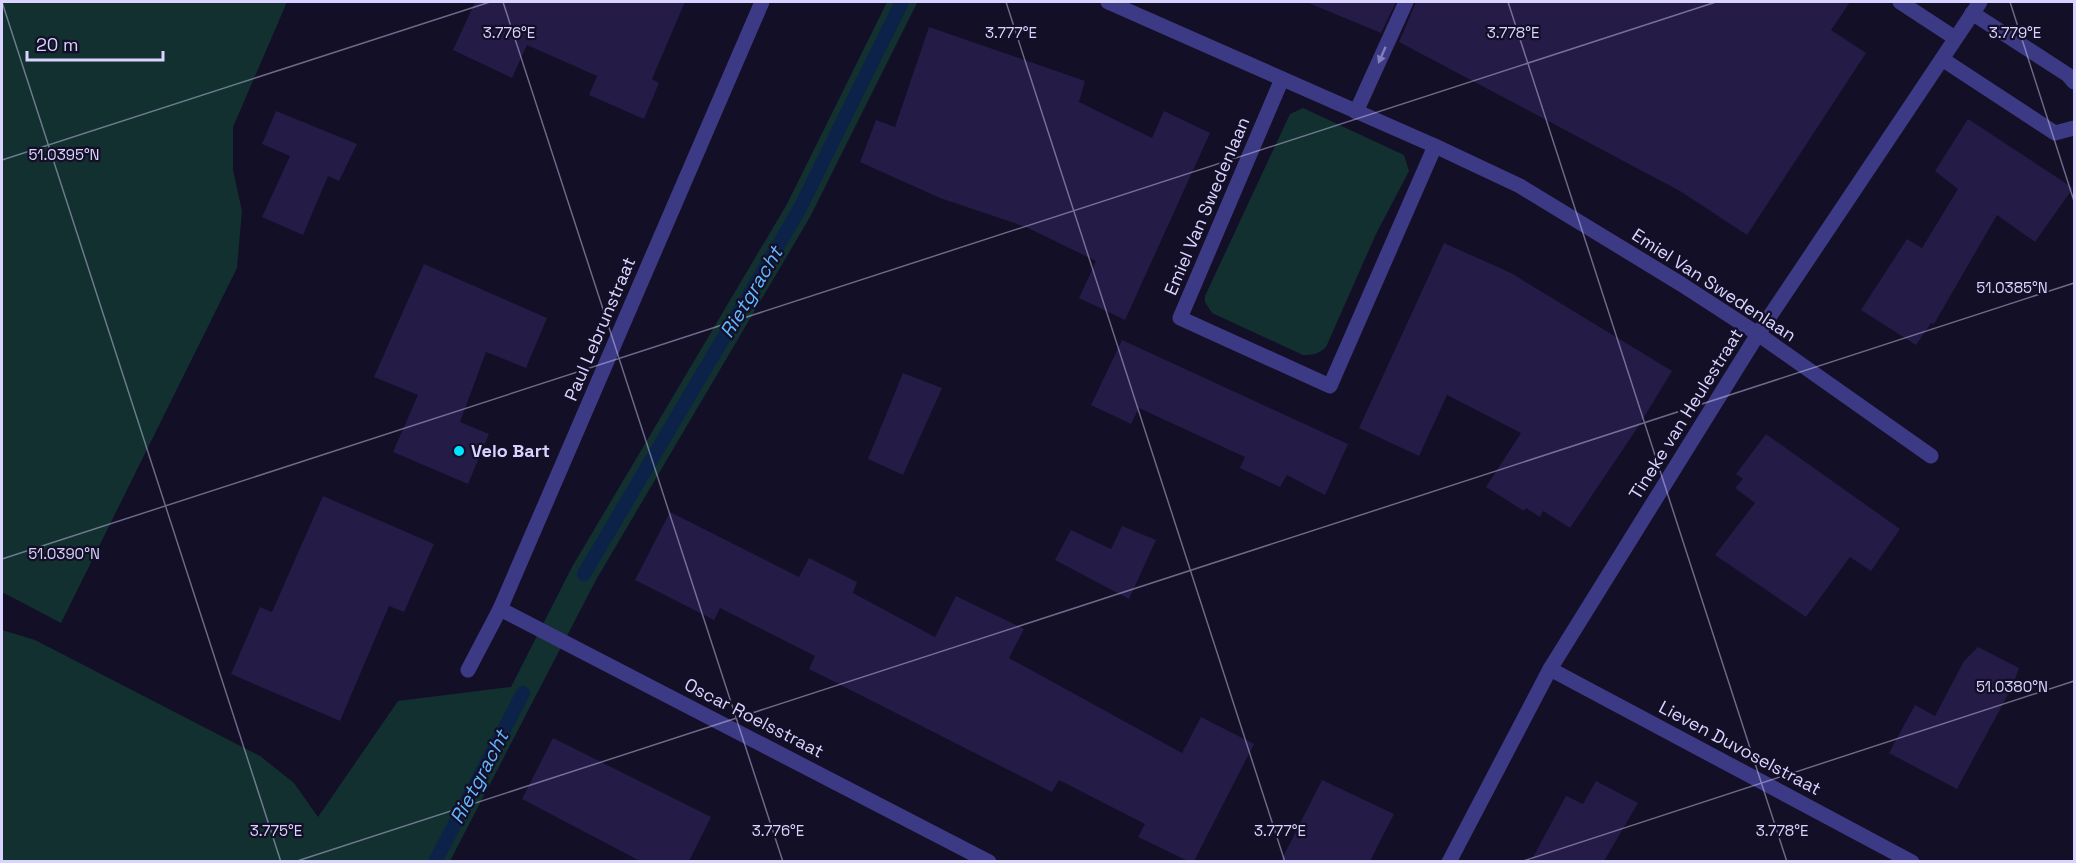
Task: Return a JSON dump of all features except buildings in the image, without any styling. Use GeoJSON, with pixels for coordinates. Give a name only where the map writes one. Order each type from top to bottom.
{"type":"FeatureCollection","features":[{"type":"Feature","properties":{"kind":"street","name":"Paul Lebrunstraat"},"geometry":{"type":"LineString","coordinates":[[468,670],[500,609],[762,2]]}},
{"type":"Feature","properties":{"kind":"street","name":"Emiel Van Swedenlaan"},"geometry":{"type":"LineString","coordinates":[[1108,2],[1435,146],[1520,186],[1758,334],[1931,456]]}},
{"type":"Feature","properties":{"kind":"street"},"geometry":{"type":"LineString","coordinates":[[1356,112],[1406,2]]}},
{"type":"Feature","properties":{"kind":"street"},"geometry":{"type":"LineString","coordinates":[[1900,2],[1955,38]]}},
{"type":"Feature","properties":{"kind":"street"},"geometry":{"type":"LineString","coordinates":[[1976,7],[2068,75],[2074,82]]}},
{"type":"Feature","properties":{"kind":"street","name":"Tineke van Heulestraat"},"geometry":{"type":"LineString","coordinates":[[1449,861],[1550,669],[1758,334],[1976,7]]}},
{"type":"Feature","properties":{"kind":"street"},"geometry":{"type":"LineString","coordinates":[[1942,59],[2055,133],[2074,128]]}},
{"type":"Feature","properties":{"kind":"street","name":"Emiel Van Swedenlaan"},"geometry":{"type":"LineString","coordinates":[[1282,79],[1180,318],[1330,386],[1435,146]]}},
{"type":"Feature","properties":{"kind":"street","name":"Oscar Roelsstraat"},"geometry":{"type":"LineString","coordinates":[[500,609],[989,861]]}},
{"type":"Feature","properties":{"kind":"street","name":"Lieven Duvoselstraat"},"geometry":{"type":"LineString","coordinates":[[1550,669],[1912,861]]}},
{"type":"Feature","properties":{"kind":"green space"},"geometry":{"type":"Polygon","coordinates":[[[2,2],[287,2],[233,127],[233,170],[242,211],[237,268],[61,623],[2,592],[2,2]]]}},
{"type":"Feature","properties":{"kind":"green space"},"geometry":{"type":"Polygon","coordinates":[[[887,2],[917,3],[810,217],[596,580],[450,861],[2,861],[2,630],[35,640],[260,756],[294,783],[318,817],[398,701],[511,687],[572,567],[787,204],[887,2]]]}},
{"type":"Feature","properties":{"kind":"green space"},"geometry":{"type":"Polygon","coordinates":[[[1303,108],[1404,155],[1409,171],[1376,234],[1326,347],[1310,355],[1303,355],[1212,313],[1205,302],[1205,296],[1290,114],[1303,108]]]}},
{"type":"Feature","properties":{"kind":"waterway","name":"Rietgracht"},"geometry":{"type":"LineString","coordinates":[[584,574],[799,210],[902,2]]}},
{"type":"Feature","properties":{"kind":"waterway","name":"Rietgracht"},"geometry":{"type":"LineString","coordinates":[[435,862],[523,693]]}},
{"type":"Feature","properties":{"kind":"place","name":"Velo Bart"},"geometry":{"type":"Point","coordinates":[459,451]}}]}
